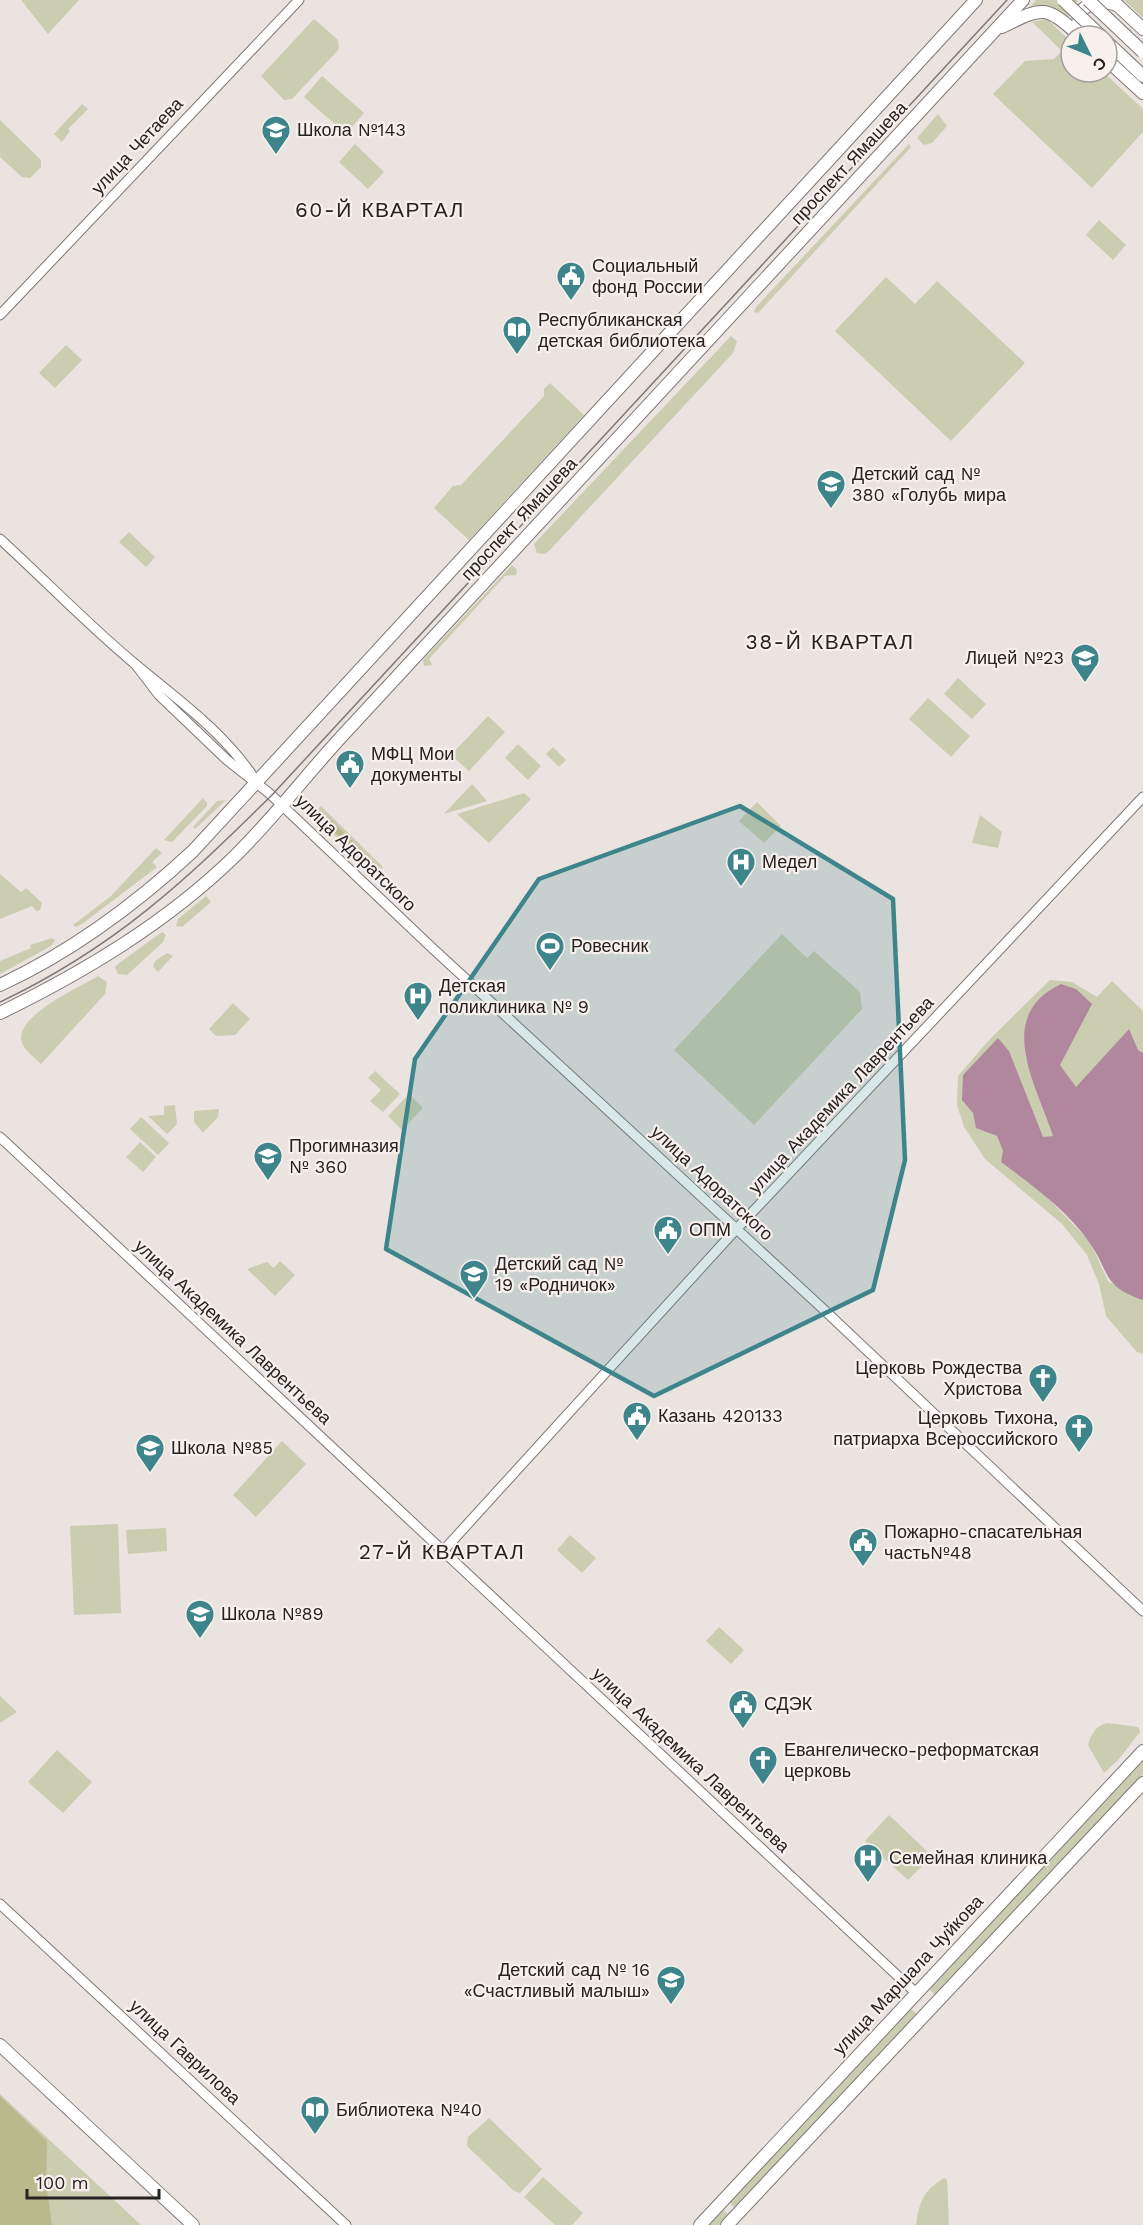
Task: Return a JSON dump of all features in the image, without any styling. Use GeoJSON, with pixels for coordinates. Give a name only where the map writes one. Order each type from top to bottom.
{"type":"FeatureCollection","features":[{"type":"Feature","properties":{"kind":"main road","name":"проспект Ямашева"},"geometry":{"type":"LineString","coordinates":[[0,985],[71,946],[123,911],[193,851],[976,0]]}},
{"type":"Feature","properties":{"kind":"main road","name":"проспект Ямашева"},"geometry":{"type":"LineString","coordinates":[[0,1013],[70,978],[162,918],[233,858],[315,765],[1023,0]]}},
{"type":"Feature","properties":{"kind":"main road"},"geometry":{"type":"LineString","coordinates":[[1063,0],[1088,24]]}},
{"type":"Feature","properties":{"kind":"main road"},"geometry":{"type":"LineString","coordinates":[[1088,0],[1143,52]]}},
{"type":"Feature","properties":{"kind":"main road"},"geometry":{"type":"LineString","coordinates":[[1078,24],[1080,12],[1086,5],[1098,0],[1114,3],[1143,30]]}},
{"type":"Feature","properties":{"kind":"main road"},"geometry":{"type":"LineString","coordinates":[[996,30],[1032,12],[1046,11],[1067,24]]}},
{"type":"Feature","properties":{"kind":"main road"},"geometry":{"type":"LineString","coordinates":[[1119,53],[1139,72]]}},
{"type":"Feature","properties":{"kind":"main road"},"geometry":{"type":"LineString","coordinates":[[1119,71],[1143,93]]}},
{"type":"Feature","properties":{"kind":"main road","name":"улица Маршала Чуйкова"},"geometry":{"type":"LineString","coordinates":[[700,2225],[1143,1751]]}},
{"type":"Feature","properties":{"kind":"main road"},"geometry":{"type":"LineString","coordinates":[[721,2202],[732,2220],[1143,1784]]}},
{"type":"Feature","properties":{"kind":"main road"},"geometry":{"type":"LineString","coordinates":[[916,1993],[932,2007]]}},
{"type":"Feature","properties":{"kind":"main road"},"geometry":{"type":"LineString","coordinates":[[0,2045],[193,2225]]}},
{"type":"Feature","properties":{"kind":"street","name":"улица Четаева"},"geometry":{"type":"LineString","coordinates":[[0,315],[299,0]]}},
{"type":"Feature","properties":{"kind":"street","name":"улица Адоратского"},"geometry":{"type":"LineString","coordinates":[[0,539],[136,665],[166,688],[236,752],[257,782],[1143,1611]]}},
{"type":"Feature","properties":{"kind":"street","name":"улица Академика Лаврентьева"},"geometry":{"type":"LineString","coordinates":[[443,1551],[737,1229],[1143,797]]}},
{"type":"Feature","properties":{"kind":"street","name":"улица Академика Лаврентьева"},"geometry":{"type":"LineString","coordinates":[[0,1137],[916,1993]]}},
{"type":"Feature","properties":{"kind":"street","name":"улица Гаврилова"},"geometry":{"type":"LineString","coordinates":[[0,1904],[346,2225]]}},
{"type":"Feature","properties":{"kind":"highlighted area"},"geometry":{"type":"Polygon","coordinates":[[[740,806],[893,899],[905,1160],[873,1290],[654,1396],[386,1249],[415,1059],[539,879],[740,806]]]}},
{"type":"Feature","properties":{"kind":"green space"},"geometry":{"type":"Polygon","coordinates":[[[21,0],[79,0],[48,34],[21,0]]]}},
{"type":"Feature","properties":{"kind":"green space"},"geometry":{"type":"Polygon","coordinates":[[[1036,0],[1078,0],[1067,20],[1040,6],[1029,8],[1036,0]]]}},
{"type":"Feature","properties":{"kind":"green space"},"geometry":{"type":"Polygon","coordinates":[[[1124,0],[1143,0],[1143,18],[1124,0]]]}},
{"type":"Feature","properties":{"kind":"green space"},"geometry":{"type":"Polygon","coordinates":[[[314,19],[338,40],[339,49],[292,99],[284,100],[261,76],[314,19]]]}},
{"type":"Feature","properties":{"kind":"green space"},"geometry":{"type":"Polygon","coordinates":[[[1047,19],[1059,30],[1059,48],[1032,22],[1047,19]]]}},
{"type":"Feature","properties":{"kind":"green space"},"geometry":{"type":"Polygon","coordinates":[[[1059,54],[1059,84],[1116,84],[1143,109],[1143,132],[1092,188],[993,94],[1025,61],[1054,59],[1059,54]]]}},
{"type":"Feature","properties":{"kind":"green space"},"geometry":{"type":"Polygon","coordinates":[[[322,76],[364,113],[346,134],[304,97],[322,76]]]}},
{"type":"Feature","properties":{"kind":"green space"},"geometry":{"type":"Polygon","coordinates":[[[82,104],[88,109],[68,129],[70,131],[62,142],[54,134],[82,104]]]}},
{"type":"Feature","properties":{"kind":"green space"},"geometry":{"type":"Polygon","coordinates":[[[938,114],[947,126],[932,143],[924,145],[917,138],[938,114]]]}},
{"type":"Feature","properties":{"kind":"green space"},"geometry":{"type":"Polygon","coordinates":[[[0,120],[41,160],[41,167],[30,178],[22,177],[0,157],[0,120]]]}},
{"type":"Feature","properties":{"kind":"green space"},"geometry":{"type":"Polygon","coordinates":[[[355,144],[384,172],[368,189],[339,162],[355,144]]]}},
{"type":"Feature","properties":{"kind":"green space"},"geometry":{"type":"Polygon","coordinates":[[[909,144],[911,147],[758,313],[754,312],[756,307],[909,144]]]}},
{"type":"Feature","properties":{"kind":"green space"},"geometry":{"type":"Polygon","coordinates":[[[1099,220],[1126,245],[1113,260],[1086,235],[1099,220]]]}},
{"type":"Feature","properties":{"kind":"green space"},"geometry":{"type":"Polygon","coordinates":[[[886,277],[915,304],[937,281],[1025,363],[951,441],[835,331],[886,277]]]}},
{"type":"Feature","properties":{"kind":"green space"},"geometry":{"type":"Polygon","coordinates":[[[731,336],[737,341],[733,353],[549,551],[545,554],[537,553],[534,544],[731,336]]]}},
{"type":"Feature","properties":{"kind":"green space"},"geometry":{"type":"Polygon","coordinates":[[[66,345],[82,360],[55,388],[39,373],[66,345]]]}},
{"type":"Feature","properties":{"kind":"green space"},"geometry":{"type":"Polygon","coordinates":[[[550,383],[584,415],[469,540],[434,508],[453,486],[461,485],[544,396],[544,389],[550,383]]]}},
{"type":"Feature","properties":{"kind":"green space"},"geometry":{"type":"Polygon","coordinates":[[[129,532],[155,557],[146,567],[119,542],[129,532]]]}},
{"type":"Feature","properties":{"kind":"green space"},"geometry":{"type":"Polygon","coordinates":[[[512,565],[517,570],[516,575],[505,576],[429,659],[432,665],[424,666],[423,660],[512,565]]]}},
{"type":"Feature","properties":{"kind":"green space"},"geometry":{"type":"Polygon","coordinates":[[[958,678],[986,704],[972,719],[944,694],[958,678]]]}},
{"type":"Feature","properties":{"kind":"green space"},"geometry":{"type":"Polygon","coordinates":[[[928,698],[970,736],[951,757],[909,719],[928,698]]]}},
{"type":"Feature","properties":{"kind":"green space"},"geometry":{"type":"Polygon","coordinates":[[[488,716],[505,732],[469,771],[451,755],[488,716]]]}},
{"type":"Feature","properties":{"kind":"green space"},"geometry":{"type":"Polygon","coordinates":[[[518,744],[541,766],[528,780],[505,758],[518,744]]]}},
{"type":"Feature","properties":{"kind":"green space"},"geometry":{"type":"Polygon","coordinates":[[[553,747],[566,760],[559,767],[546,754],[553,747]]]}},
{"type":"Feature","properties":{"kind":"green space"},"geometry":{"type":"Polygon","coordinates":[[[472,784],[487,801],[444,814],[472,784]]]}},
{"type":"Feature","properties":{"kind":"green space"},"geometry":{"type":"Polygon","coordinates":[[[524,793],[531,799],[489,843],[457,814],[524,793]]]}},
{"type":"Feature","properties":{"kind":"green space"},"geometry":{"type":"Polygon","coordinates":[[[203,798],[207,806],[172,842],[164,840],[203,798]]]}},
{"type":"Feature","properties":{"kind":"green space"},"geometry":{"type":"Polygon","coordinates":[[[226,800],[195,829],[193,827],[217,801],[226,800]]]}},
{"type":"Feature","properties":{"kind":"green space"},"geometry":{"type":"Polygon","coordinates":[[[757,802],[781,826],[764,843],[739,821],[757,802]]]}},
{"type":"Feature","properties":{"kind":"green space"},"geometry":{"type":"Polygon","coordinates":[[[321,806],[383,867],[376,875],[313,815],[321,806]]]}},
{"type":"Feature","properties":{"kind":"green space"},"geometry":{"type":"Polygon","coordinates":[[[980,815],[1002,832],[998,848],[972,843],[980,815]]]}},
{"type":"Feature","properties":{"kind":"green space"},"geometry":{"type":"Polygon","coordinates":[[[325,817],[329,818],[370,858],[371,863],[366,862],[325,823],[325,817]]]}},
{"type":"Feature","properties":{"kind":"green space"},"geometry":{"type":"Polygon","coordinates":[[[156,848],[162,853],[152,862],[157,867],[82,924],[76,927],[73,925],[111,896],[156,848]]]}},
{"type":"Feature","properties":{"kind":"green space"},"geometry":{"type":"Polygon","coordinates":[[[0,874],[21,892],[26,888],[42,903],[40,910],[36,911],[32,906],[0,919],[0,874]]]}},
{"type":"Feature","properties":{"kind":"green space"},"geometry":{"type":"Polygon","coordinates":[[[206,896],[211,902],[182,927],[176,926],[178,919],[206,896]]]}},
{"type":"Feature","properties":{"kind":"green space"},"geometry":{"type":"Polygon","coordinates":[[[162,932],[166,935],[163,942],[127,975],[118,974],[115,967],[118,964],[162,932]]]}},
{"type":"Feature","properties":{"kind":"green space"},"geometry":{"type":"Polygon","coordinates":[[[782,934],[807,958],[814,951],[860,992],[862,1009],[754,1125],[674,1050],[782,934]]]}},
{"type":"Feature","properties":{"kind":"green space"},"geometry":{"type":"Polygon","coordinates":[[[52,938],[55,940],[51,946],[0,974],[0,961],[31,948],[30,945],[52,938]]]}},
{"type":"Feature","properties":{"kind":"green space"},"geometry":{"type":"Polygon","coordinates":[[[167,953],[173,956],[158,972],[153,966],[155,961],[167,953]]]}},
{"type":"Feature","properties":{"kind":"green space"},"geometry":{"type":"Polygon","coordinates":[[[98,976],[107,982],[105,994],[41,1064],[23,1046],[22,1033],[27,1023],[63,995],[98,976]]]}},
{"type":"Feature","properties":{"kind":"green space"},"geometry":{"type":"Polygon","coordinates":[[[1050,980],[1072,982],[1097,997],[1112,981],[1143,1011],[1143,1053],[1138,1050],[1128,1030],[1076,1088],[1060,1065],[1025,1055],[1054,1136],[1043,1138],[1025,1095],[973,1113],[977,1128],[997,1136],[1003,1151],[1090,1242],[1108,1281],[1143,1300],[1143,1354],[1137,1352],[1106,1316],[1099,1284],[1087,1255],[1062,1224],[985,1159],[964,1127],[957,1105],[958,1076],[988,1041],[1050,980]]]}},
{"type":"Feature","properties":{"kind":"green space"},"geometry":{"type":"Polygon","coordinates":[[[233,1003],[250,1019],[235,1035],[216,1036],[209,1029],[233,1003]]]}},
{"type":"Feature","properties":{"kind":"green space"},"geometry":{"type":"Polygon","coordinates":[[[375,1071],[400,1094],[383,1112],[370,1101],[381,1090],[368,1078],[375,1071]]]}},
{"type":"Feature","properties":{"kind":"green space"},"geometry":{"type":"Polygon","coordinates":[[[409,1094],[423,1108],[402,1130],[388,1116],[409,1094]]]}},
{"type":"Feature","properties":{"kind":"green space"},"geometry":{"type":"Polygon","coordinates":[[[175,1105],[177,1124],[167,1134],[148,1116],[164,1115],[164,1106],[175,1105]]]}},
{"type":"Feature","properties":{"kind":"green space"},"geometry":{"type":"Polygon","coordinates":[[[219,1109],[218,1117],[203,1133],[194,1122],[194,1111],[219,1109]]]}},
{"type":"Feature","properties":{"kind":"green space"},"geometry":{"type":"Polygon","coordinates":[[[141,1117],[169,1143],[158,1155],[130,1129],[141,1117]]]}},
{"type":"Feature","properties":{"kind":"green space"},"geometry":{"type":"Polygon","coordinates":[[[140,1142],[156,1157],[143,1172],[126,1157],[140,1142]]]}},
{"type":"Feature","properties":{"kind":"green space"},"geometry":{"type":"Polygon","coordinates":[[[280,1261],[295,1275],[275,1296],[247,1269],[267,1262],[274,1268],[280,1261]]]}},
{"type":"Feature","properties":{"kind":"green space"},"geometry":{"type":"Polygon","coordinates":[[[282,1441],[306,1464],[256,1517],[233,1495],[282,1441]]]}},
{"type":"Feature","properties":{"kind":"green space"},"geometry":{"type":"Polygon","coordinates":[[[118,1524],[121,1613],[74,1615],[70,1526],[118,1524]]]}},
{"type":"Feature","properties":{"kind":"green space"},"geometry":{"type":"Polygon","coordinates":[[[166,1528],[167,1551],[128,1554],[126,1530],[166,1528]]]}},
{"type":"Feature","properties":{"kind":"green space"},"geometry":{"type":"Polygon","coordinates":[[[570,1535],[596,1558],[582,1573],[557,1550],[570,1535]]]}},
{"type":"Feature","properties":{"kind":"green space"},"geometry":{"type":"Polygon","coordinates":[[[719,1627],[744,1650],[731,1664],[706,1641],[719,1627]]]}},
{"type":"Feature","properties":{"kind":"green space"},"geometry":{"type":"Polygon","coordinates":[[[0,1696],[17,1712],[0,1723],[0,1696]]]}},
{"type":"Feature","properties":{"kind":"green space"},"geometry":{"type":"Polygon","coordinates":[[[1108,1723],[1138,1727],[1140,1732],[1118,1760],[1104,1773],[1088,1745],[1095,1731],[1108,1723]]]}},
{"type":"Feature","properties":{"kind":"green space"},"geometry":{"type":"Polygon","coordinates":[[[57,1750],[92,1782],[63,1813],[28,1782],[57,1750]]]}},
{"type":"Feature","properties":{"kind":"green space"},"geometry":{"type":"Polygon","coordinates":[[[1143,1761],[1143,1774],[935,1995],[929,1989],[1143,1761]]]}},
{"type":"Feature","properties":{"kind":"green space"},"geometry":{"type":"Polygon","coordinates":[[[889,1815],[932,1856],[908,1880],[865,1841],[889,1815]]]}},
{"type":"Feature","properties":{"kind":"green space"},"geometry":{"type":"Polygon","coordinates":[[[911,2009],[917,2014],[736,2207],[732,2206],[730,2202],[911,2009]]]}},
{"type":"Feature","properties":{"kind":"green space"},"geometry":{"type":"Polygon","coordinates":[[[0,2094],[141,2225],[0,2225],[0,2094]]]}},
{"type":"Feature","properties":{"kind":"green space"},"geometry":{"type":"Polygon","coordinates":[[[0,2096],[47,2141],[46,2183],[52,2225],[0,2225],[0,2096]]]}},
{"type":"Feature","properties":{"kind":"green space"},"geometry":{"type":"Polygon","coordinates":[[[489,2118],[542,2169],[520,2193],[514,2191],[467,2146],[468,2137],[489,2118]]]}},
{"type":"Feature","properties":{"kind":"green space"},"geometry":{"type":"Polygon","coordinates":[[[543,2177],[583,2213],[572,2225],[555,2225],[524,2197],[543,2177]]]}},
{"type":"Feature","properties":{"kind":"green space"},"geometry":{"type":"Polygon","coordinates":[[[944,2178],[947,2180],[949,2225],[916,2225],[923,2198],[944,2178]]]}},
{"type":"Feature","properties":{"kind":"green space"},"geometry":{"type":"Polygon","coordinates":[[[723,2210],[729,2215],[719,2225],[708,2225],[723,2210]]]}},
{"type":"Feature","properties":{"kind":"shaded area"},"geometry":{"type":"Polygon","coordinates":[[[1061,984],[1076,989],[1092,1004],[1060,1065],[1076,1087],[1129,1029],[1138,1050],[1143,1053],[1143,1300],[1129,1295],[1113,1283],[1096,1252],[1070,1219],[1001,1162],[1003,1151],[997,1136],[976,1128],[973,1113],[962,1100],[963,1075],[998,1038],[1009,1051],[1043,1137],[1053,1136],[1031,1074],[1024,1033],[1029,1014],[1040,998],[1061,984]]]}},
{"type":"Feature","properties":{"kind":"tram line"},"geometry":{"type":"LineString","coordinates":[[0,1002],[78,959],[146,911],[272,795],[1007,0]]}},
{"type":"Feature","properties":{"kind":"place","name":"Школа №143"},"geometry":{"type":"Point","coordinates":[276,156]}},
{"type":"Feature","properties":{"kind":"place","name":"Социальный фонд России"},"geometry":{"type":"Point","coordinates":[571,302]}},
{"type":"Feature","properties":{"kind":"place","name":"Республиканская детская библиотека"},"geometry":{"type":"Point","coordinates":[517,356]}},
{"type":"Feature","properties":{"kind":"place","name":"Детский сад № 380 «Голубь мира"},"geometry":{"type":"Point","coordinates":[831,510]}},
{"type":"Feature","properties":{"kind":"place","name":"Лицей №23"},"geometry":{"type":"Point","coordinates":[1085,684]}},
{"type":"Feature","properties":{"kind":"place","name":"МФЦ Мои документы"},"geometry":{"type":"Point","coordinates":[350,790]}},
{"type":"Feature","properties":{"kind":"place","name":"Медел"},"geometry":{"type":"Point","coordinates":[741,888]}},
{"type":"Feature","properties":{"kind":"place","name":"Ровесник"},"geometry":{"type":"Point","coordinates":[550,972]}},
{"type":"Feature","properties":{"kind":"place","name":"Детская поликлиника № 9"},"geometry":{"type":"Point","coordinates":[418,1022]}},
{"type":"Feature","properties":{"kind":"place","name":"Прогимназия № 360"},"geometry":{"type":"Point","coordinates":[268,1182]}},
{"type":"Feature","properties":{"kind":"place","name":"ОПМ"},"geometry":{"type":"Point","coordinates":[668,1256]}},
{"type":"Feature","properties":{"kind":"place","name":"Детский сад № 19 «Родничок»"},"geometry":{"type":"Point","coordinates":[474,1300]}},
{"type":"Feature","properties":{"kind":"place","name":"Церковь Рождества Христова"},"geometry":{"type":"Point","coordinates":[1043,1404]}},
{"type":"Feature","properties":{"kind":"place","name":"Казань 420133"},"geometry":{"type":"Point","coordinates":[637,1442]}},
{"type":"Feature","properties":{"kind":"place","name":"Церковь Тихона, патриарха Всероссийского"},"geometry":{"type":"Point","coordinates":[1079,1454]}},
{"type":"Feature","properties":{"kind":"place","name":"Школа №85"},"geometry":{"type":"Point","coordinates":[150,1474]}},
{"type":"Feature","properties":{"kind":"place","name":"Пожарно-спасательная часть№48"},"geometry":{"type":"Point","coordinates":[863,1568]}},
{"type":"Feature","properties":{"kind":"place","name":"Школа №89"},"geometry":{"type":"Point","coordinates":[200,1640]}},
{"type":"Feature","properties":{"kind":"place","name":"СДЭК"},"geometry":{"type":"Point","coordinates":[743,1730]}},
{"type":"Feature","properties":{"kind":"place","name":"Евангелическо-реформатская церковь"},"geometry":{"type":"Point","coordinates":[763,1786]}},
{"type":"Feature","properties":{"kind":"place","name":"Семейная клиника"},"geometry":{"type":"Point","coordinates":[868,1884]}},
{"type":"Feature","properties":{"kind":"place","name":"Детский сад № 16 «Счастливый малыш»"},"geometry":{"type":"Point","coordinates":[671,2006]}},
{"type":"Feature","properties":{"kind":"place","name":"Библиотека №40"},"geometry":{"type":"Point","coordinates":[315,2136]}},
{"type":"Feature","properties":{"kind":"district","name":"60-Й КВАРТАЛ"},"geometry":{"type":"Point","coordinates":[380,210]}},
{"type":"Feature","properties":{"kind":"district","name":"38-Й КВАРТАЛ"},"geometry":{"type":"Point","coordinates":[830,642]}},
{"type":"Feature","properties":{"kind":"district","name":"27-Й КВАРТАЛ"},"geometry":{"type":"Point","coordinates":[442,1552]}}]}
